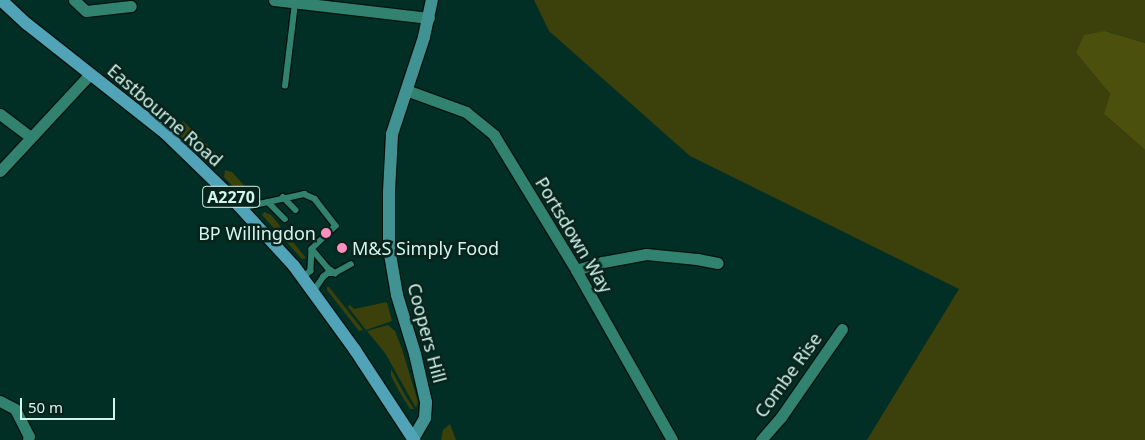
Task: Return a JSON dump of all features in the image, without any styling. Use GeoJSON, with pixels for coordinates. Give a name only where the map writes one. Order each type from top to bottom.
{"type":"FeatureCollection","features":[{"type":"Feature","properties":{"kind":"main road","name":"Eastbourne Road"},"geometry":{"type":"LineString","coordinates":[[1,0],[27,24],[165,133],[241,208],[303,278],[355,350],[414,439]]}},
{"type":"Feature","properties":{"kind":"street"},"geometry":{"type":"LineString","coordinates":[[74,0],[86,11],[131,6]]}},
{"type":"Feature","properties":{"kind":"street"},"geometry":{"type":"LineString","coordinates":[[274,0],[429,18]]}},
{"type":"Feature","properties":{"kind":"street","name":"Coopers Hill"},"geometry":{"type":"LineString","coordinates":[[414,439],[426,413],[425,395],[397,295],[390,248],[389,192],[392,134],[429,18],[432,0]]}},
{"type":"Feature","properties":{"kind":"street"},"geometry":{"type":"LineString","coordinates":[[0,171],[90,74]]}},
{"type":"Feature","properties":{"kind":"street","name":"Portsdown Way"},"geometry":{"type":"LineString","coordinates":[[406,90],[466,112],[494,135],[576,270],[672,440]]}},
{"type":"Feature","properties":{"kind":"street"},"geometry":{"type":"LineString","coordinates":[[0,114],[30,138]]}},
{"type":"Feature","properties":{"kind":"street"},"geometry":{"type":"LineString","coordinates":[[576,270],[603,262],[646,254],[718,263]]}},
{"type":"Feature","properties":{"kind":"street","name":"Combe Rise"},"geometry":{"type":"LineString","coordinates":[[761,440],[781,417],[842,329]]}},
{"type":"Feature","properties":{"kind":"street"},"geometry":{"type":"LineString","coordinates":[[0,401],[15,409],[29,436],[28,440]]}},
{"type":"Feature","properties":{"kind":"lane"},"geometry":{"type":"LineString","coordinates":[[285,86],[295,3]]}},
{"type":"Feature","properties":{"kind":"lane"},"geometry":{"type":"LineString","coordinates":[[241,208],[283,197],[304,194],[315,199],[336,226],[318,239],[312,252],[311,271],[303,278]]}},
{"type":"Feature","properties":{"kind":"lane"},"geometry":{"type":"LineString","coordinates":[[283,197],[296,210]]}},
{"type":"Feature","properties":{"kind":"lane"},"geometry":{"type":"LineString","coordinates":[[268,202],[285,219]]}},
{"type":"Feature","properties":{"kind":"lane"},"geometry":{"type":"LineString","coordinates":[[306,245],[335,273]]}},
{"type":"Feature","properties":{"kind":"lane"},"geometry":{"type":"LineString","coordinates":[[313,292],[328,273],[335,273],[351,264]]}},
{"type":"Feature","properties":{"kind":"green space"},"geometry":{"type":"Polygon","coordinates":[[[534,0],[1145,0],[1145,43],[1105,31],[1076,53],[1110,94],[1105,115],[1145,150],[1145,440],[867,440],[959,289],[690,156],[549,31],[534,0]]]}},
{"type":"Feature","properties":{"kind":"green space"},"geometry":{"type":"Polygon","coordinates":[[[1105,31],[1145,43],[1145,150],[1104,114],[1110,94],[1076,53],[1084,35],[1105,31]]]}},
{"type":"Feature","properties":{"kind":"green space"},"geometry":{"type":"Polygon","coordinates":[[[183,121],[220,157],[220,163],[212,164],[176,132],[183,121]]]}},
{"type":"Feature","properties":{"kind":"green space"},"geometry":{"type":"Polygon","coordinates":[[[225,170],[232,172],[250,192],[239,193],[224,177],[225,170]]]}},
{"type":"Feature","properties":{"kind":"green space"},"geometry":{"type":"Polygon","coordinates":[[[264,212],[271,215],[306,258],[302,259],[262,215],[264,212]]]}},
{"type":"Feature","properties":{"kind":"green space"},"geometry":{"type":"Polygon","coordinates":[[[327,287],[329,287],[363,330],[359,331],[327,290],[327,287]]]}},
{"type":"Feature","properties":{"kind":"green space"},"geometry":{"type":"Polygon","coordinates":[[[387,302],[392,321],[366,330],[348,307],[350,305],[354,309],[387,302]]]}},
{"type":"Feature","properties":{"kind":"green space"},"geometry":{"type":"Polygon","coordinates":[[[388,325],[395,331],[402,349],[418,402],[416,408],[385,353],[367,331],[388,325]]]}},
{"type":"Feature","properties":{"kind":"green space"},"geometry":{"type":"Polygon","coordinates":[[[391,369],[414,409],[410,409],[399,391],[391,376],[391,369]]]}},
{"type":"Feature","properties":{"kind":"green space"},"geometry":{"type":"Polygon","coordinates":[[[450,424],[456,440],[441,440],[443,430],[450,424]]]}},
{"type":"Feature","properties":{"kind":"place","name":"BP Willingdon"},"geometry":{"type":"Point","coordinates":[326,233]}},
{"type":"Feature","properties":{"kind":"place","name":"M&S Simply Food"},"geometry":{"type":"Point","coordinates":[342,248]}}]}
